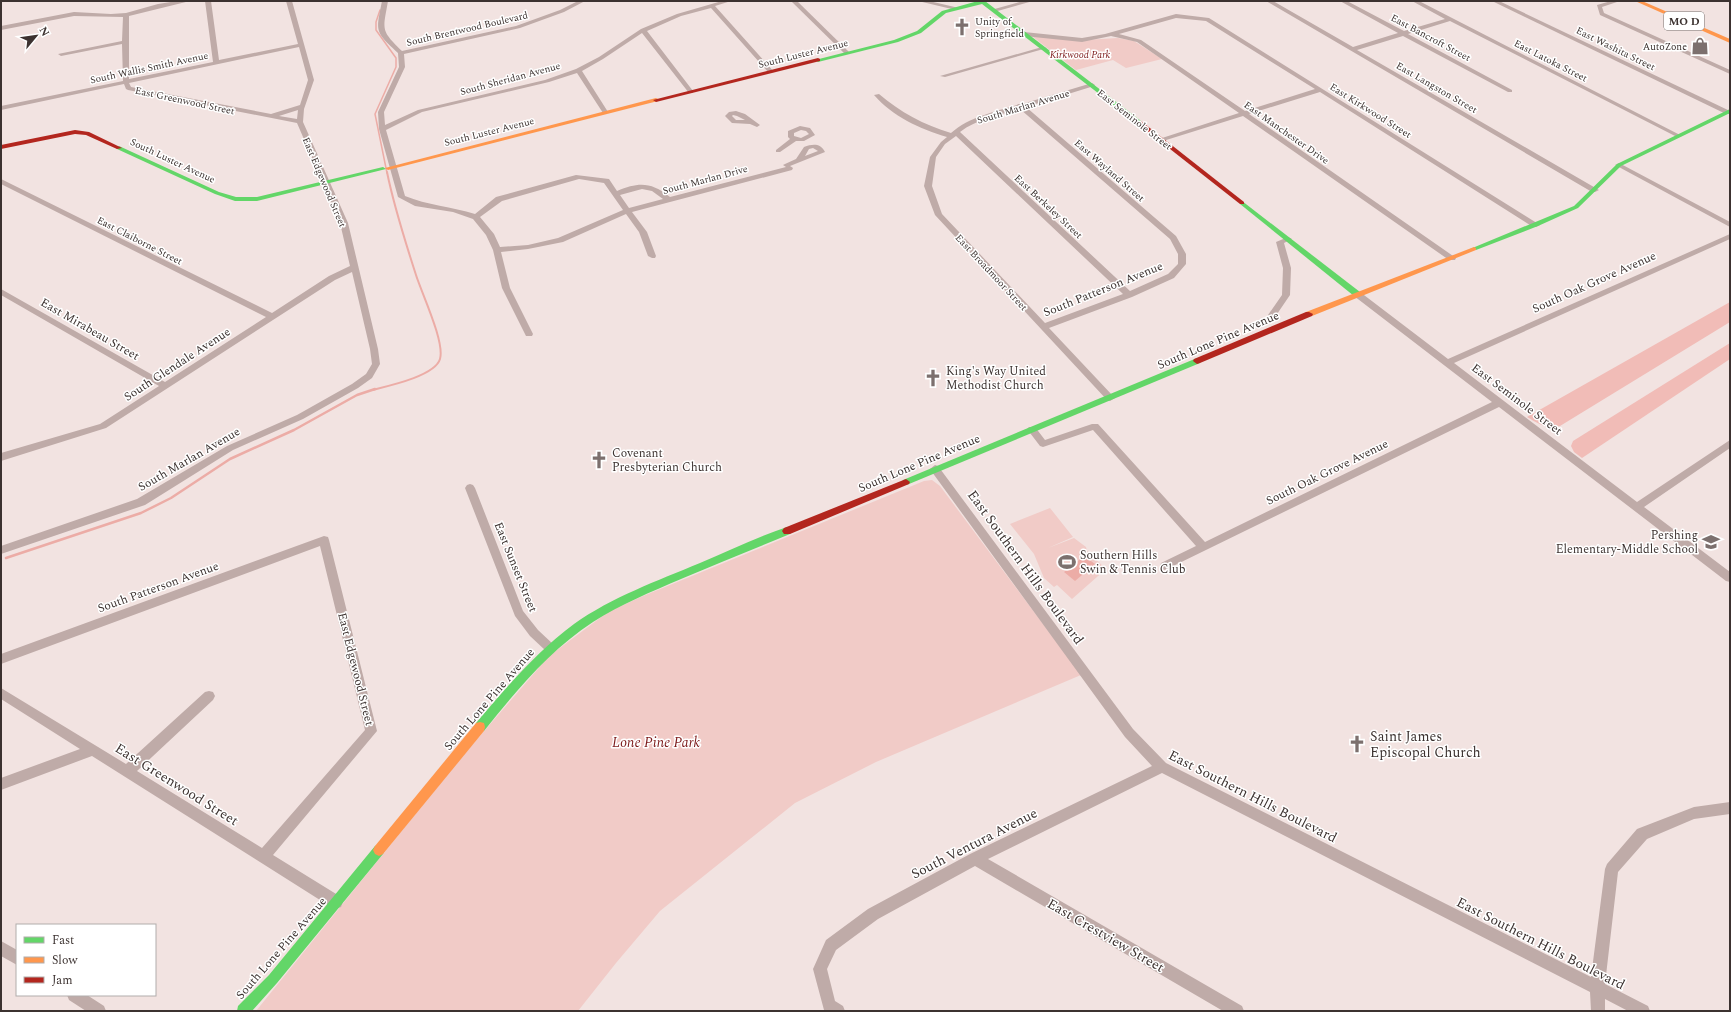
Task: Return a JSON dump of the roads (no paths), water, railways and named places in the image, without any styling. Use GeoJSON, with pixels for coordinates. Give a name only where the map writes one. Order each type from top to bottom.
{"type":"FeatureCollection","features":[{"type":"Feature","properties":{"kind":"street"},"geometry":{"type":"LineString","coordinates":[[1,28],[74,14],[111,16],[126,15],[158,6],[187,1]]}},
{"type":"Feature","properties":{"kind":"street"},"geometry":{"type":"LineString","coordinates":[[208,1],[216,63]]}},
{"type":"Feature","properties":{"kind":"street","name":"East Edgewood Street"},"geometry":{"type":"LineString","coordinates":[[289,1],[311,80],[302,106],[300,122],[344,223],[374,349],[376,364]]}},
{"type":"Feature","properties":{"kind":"street"},"geometry":{"type":"LineString","coordinates":[[385,1],[380,28],[386,39],[401,53],[402,67],[381,112],[388,168],[402,197],[418,204],[454,210],[476,217],[490,234],[497,250],[506,288],[529,334]]}},
{"type":"Feature","properties":{"kind":"street","name":"South Brentwood Boulevard"},"geometry":{"type":"LineString","coordinates":[[401,53],[516,27],[552,15],[582,1]]}},
{"type":"Feature","properties":{"kind":"street","name":"South Sheridan Avenue"},"geometry":{"type":"LineString","coordinates":[[382,129],[420,111],[547,80],[578,70],[600,58],[643,30],[679,15],[728,1]]}},
{"type":"Feature","properties":{"kind":"street"},"geometry":{"type":"LineString","coordinates":[[794,1],[847,53]]}},
{"type":"Feature","properties":{"kind":"street"},"geometry":{"type":"LineString","coordinates":[[921,1],[956,8]]}},
{"type":"Feature","properties":{"kind":"street"},"geometry":{"type":"LineString","coordinates":[[994,10],[1030,1]]}},
{"type":"Feature","properties":{"kind":"street","name":"East Langston Street"},"geometry":{"type":"LineString","coordinates":[[1269,1],[1595,190]]}},
{"type":"Feature","properties":{"kind":"street","name":"East Bancroft Street"},"geometry":{"type":"LineString","coordinates":[[1343,1],[1510,91]]}},
{"type":"Feature","properties":{"kind":"street","name":"East Latoka Street"},"geometry":{"type":"LineString","coordinates":[[1415,1],[1679,136]]}},
{"type":"Feature","properties":{"kind":"street","name":"East Washita Street"},"geometry":{"type":"LineString","coordinates":[[1494,1],[1729,112]]}},
{"type":"Feature","properties":{"kind":"street"},"geometry":{"type":"LineString","coordinates":[[1617,1],[1599,6],[1602,14],[1730,72]]}},
{"type":"Feature","properties":{"kind":"street","name":"MO D"},"geometry":{"type":"LineString","coordinates":[[1638,1],[1730,41]]}},
{"type":"Feature","properties":{"kind":"street","name":"South Luster Avenue"},"geometry":{"type":"LineString","coordinates":[[1,147],[75,132],[87,133],[226,196],[245,200],[276,196],[605,112],[909,37],[919,32],[944,12],[982,2]]}},
{"type":"Feature","properties":{"kind":"street","name":"East Seminole Street"},"geometry":{"type":"LineString","coordinates":[[982,2],[1092,85],[1357,294],[1730,578]]}},
{"type":"Feature","properties":{"kind":"street"},"geometry":{"type":"LineString","coordinates":[[712,6],[771,72]]}},
{"type":"Feature","properties":{"kind":"street","name":"East Greenwood Street"},"geometry":{"type":"LineString","coordinates":[[126,15],[124,42],[126,82],[128,88],[268,117],[300,122]]}},
{"type":"Feature","properties":{"kind":"street","name":"East Kirkwood Street"},"geometry":{"type":"LineString","coordinates":[[1106,36],[1176,16],[1207,19],[1536,225]]}},
{"type":"Feature","properties":{"kind":"street"},"geometry":{"type":"LineString","coordinates":[[1353,49],[1450,19]]}},
{"type":"Feature","properties":{"kind":"street"},"geometry":{"type":"LineString","coordinates":[[643,30],[691,92]]}},
{"type":"Feature","properties":{"kind":"street"},"geometry":{"type":"LineString","coordinates":[[1024,34],[1082,40],[1106,36]]}},
{"type":"Feature","properties":{"kind":"street","name":"East Manchester Drive"},"geometry":{"type":"LineString","coordinates":[[1106,36],[1122,36],[1139,41],[1452,258]]}},
{"type":"Feature","properties":{"kind":"street"},"geometry":{"type":"LineString","coordinates":[[62,54],[124,42]]}},
{"type":"Feature","properties":{"kind":"street","name":"South Wallis Smith Avenue"},"geometry":{"type":"LineString","coordinates":[[1,108],[301,45]]}},
{"type":"Feature","properties":{"kind":"street"},"geometry":{"type":"LineString","coordinates":[[943,76],[1044,48]]}},
{"type":"Feature","properties":{"kind":"street"},"geometry":{"type":"LineString","coordinates":[[578,70],[605,112]]}},
{"type":"Feature","properties":{"kind":"street","name":"South Marlan Avenue"},"geometry":{"type":"LineString","coordinates":[[954,134],[964,126],[982,118],[1020,105],[1092,85]]}},
{"type":"Feature","properties":{"kind":"street"},"geometry":{"type":"LineString","coordinates":[[1161,140],[1320,90]]}},
{"type":"Feature","properties":{"kind":"street","name":"East Berkeley Street"},"geometry":{"type":"LineString","coordinates":[[877,96],[890,108],[928,130],[954,134],[1129,295]]}},
{"type":"Feature","properties":{"kind":"street","name":"East Wayland Street"},"geometry":{"type":"LineString","coordinates":[[1020,105],[1173,238],[1182,254]]}},
{"type":"Feature","properties":{"kind":"street","name":"East Greenwood Street"},"geometry":{"type":"LineString","coordinates":[[268,117],[302,106]]}},
{"type":"Feature","properties":{"kind":"street","name":"South Lone Pine Avenue"},"geometry":{"type":"LineString","coordinates":[[243,1011],[273,979],[512,687],[550,648],[586,620],[626,598],[935,469],[1110,398],[1357,294],[1536,225],[1576,207],[1619,165],[1729,112]]}},
{"type":"Feature","properties":{"kind":"street","name":"East Broadmoor Street"},"geometry":{"type":"LineString","coordinates":[[954,134],[943,143],[933,157],[928,186],[939,215],[1110,398]]}},
{"type":"Feature","properties":{"kind":"street"},"geometry":{"type":"LineString","coordinates":[[778,151],[794,139]]}},
{"type":"Feature","properties":{"kind":"street","name":"South Marlan Drive"},"geometry":{"type":"LineString","coordinates":[[626,211],[788,166],[799,160]]}},
{"type":"Feature","properties":{"kind":"street"},"geometry":{"type":"LineString","coordinates":[[1619,165],[1730,224]]}},
{"type":"Feature","properties":{"kind":"street"},"geometry":{"type":"LineString","coordinates":[[476,217],[499,199],[579,177],[606,181],[626,211],[643,232],[652,256]]}},
{"type":"Feature","properties":{"kind":"street","name":"East Claiborne Street"},"geometry":{"type":"LineString","coordinates":[[1,181],[271,316]]}},
{"type":"Feature","properties":{"kind":"street"},"geometry":{"type":"LineString","coordinates":[[615,195],[636,186],[647,187],[662,194],[668,200]]}},
{"type":"Feature","properties":{"kind":"street"},"geometry":{"type":"LineString","coordinates":[[497,250],[528,247],[560,240],[626,211]]}},
{"type":"Feature","properties":{"kind":"street","name":"South Oak Grove Avenue"},"geometry":{"type":"LineString","coordinates":[[1447,363],[1730,236]]}},
{"type":"Feature","properties":{"kind":"street"},"geometry":{"type":"LineString","coordinates":[[1272,315],[1286,294],[1288,268],[1280,242],[1288,239]]}},
{"type":"Feature","properties":{"kind":"street","name":"South Patterson Avenue"},"geometry":{"type":"LineString","coordinates":[[1044,327],[1129,295],[1171,276],[1182,264],[1182,254]]}},
{"type":"Feature","properties":{"kind":"street","name":"South Glendale Avenue"},"geometry":{"type":"LineString","coordinates":[[1,457],[103,426],[271,316],[332,278],[355,267]]}},
{"type":"Feature","properties":{"kind":"street","name":"East Mirabeau Street"},"geometry":{"type":"LineString","coordinates":[[1,292],[166,386]]}},
{"type":"Feature","properties":{"kind":"street","name":"South Marlan Avenue"},"geometry":{"type":"LineString","coordinates":[[1,550],[142,502],[230,448],[300,417],[355,386],[369,376],[376,364]]}},
{"type":"Feature","properties":{"kind":"street","name":"South Oak Grove Avenue"},"geometry":{"type":"LineString","coordinates":[[1165,566],[1500,402]]}},
{"type":"Feature","properties":{"kind":"street"},"geometry":{"type":"LineString","coordinates":[[1032,429],[1043,444],[1095,426],[1204,547]]}},
{"type":"Feature","properties":{"kind":"street"},"geometry":{"type":"LineString","coordinates":[[1637,507],[1730,443]]}},
{"type":"Feature","properties":{"kind":"street","name":"East Southern Hills Boulevard"},"geometry":{"type":"LineString","coordinates":[[935,469],[1129,733],[1162,767],[1643,1011]]}},
{"type":"Feature","properties":{"kind":"street","name":"East Sunset Street"},"geometry":{"type":"LineString","coordinates":[[470,488],[519,613],[534,634],[550,648]]}},
{"type":"Feature","properties":{"kind":"street","name":"East Edgewood Street"},"geometry":{"type":"LineString","coordinates":[[264,856],[371,731],[324,540]]}},
{"type":"Feature","properties":{"kind":"street","name":"South Patterson Avenue"},"geometry":{"type":"LineString","coordinates":[[1,659],[324,540]]}},
{"type":"Feature","properties":{"kind":"street","name":"East Greenwood Street"},"geometry":{"type":"LineString","coordinates":[[1,693],[336,902]]}},
{"type":"Feature","properties":{"kind":"street"},"geometry":{"type":"LineString","coordinates":[[128,772],[209,696]]}},
{"type":"Feature","properties":{"kind":"street"},"geometry":{"type":"LineString","coordinates":[[1,784],[94,750]]}},
{"type":"Feature","properties":{"kind":"street","name":"South Ventura Avenue"},"geometry":{"type":"LineString","coordinates":[[838,1011],[829,1005],[820,969],[831,945],[873,914],[975,859],[1162,767]]}},
{"type":"Feature","properties":{"kind":"street"},"geometry":{"type":"LineString","coordinates":[[1598,1011],[1597,988],[1612,869],[1642,834],[1694,813],[1730,808]]}},
{"type":"Feature","properties":{"kind":"street","name":"East Crestview Street"},"geometry":{"type":"LineString","coordinates":[[975,859],[1237,1011]]}},
{"type":"Feature","properties":{"kind":"street"},"geometry":{"type":"LineString","coordinates":[[1,948],[16,957]]}},
{"type":"Feature","properties":{"kind":"street"},"geometry":{"type":"LineString","coordinates":[[76,996],[99,1011]]}},
{"type":"Feature","properties":{"kind":"waterway"},"geometry":{"type":"LineString","coordinates":[[380,10],[376,22],[376,30],[396,58],[396,67],[375,114],[387,173]]}},
{"type":"Feature","properties":{"kind":"waterway"},"geometry":{"type":"LineString","coordinates":[[372,390],[410,379],[430,370],[440,359],[441,351],[436,330],[404,237],[387,172]]}},
{"type":"Feature","properties":{"kind":"waterway"},"geometry":{"type":"LineString","coordinates":[[6,558],[141,513],[171,498],[230,459],[294,430],[357,395],[372,390]]}},
{"type":"Feature","properties":{"kind":"place","name":"Unity of Springfield"},"geometry":{"type":"Point","coordinates":[962,27]}},
{"type":"Feature","properties":{"kind":"place","name":"AutoZone"},"geometry":{"type":"Point","coordinates":[1700,46]}},
{"type":"Feature","properties":{"kind":"place","name":"King's Way United Methodist Church"},"geometry":{"type":"Point","coordinates":[933,378]}},
{"type":"Feature","properties":{"kind":"place","name":"Covenant Presbyterian Church"},"geometry":{"type":"Point","coordinates":[599,460]}},
{"type":"Feature","properties":{"kind":"place","name":"Pershing Elementary-Middle School"},"geometry":{"type":"Point","coordinates":[1711,542]}},
{"type":"Feature","properties":{"kind":"place","name":"Southern Hills Swin & Tennis Club"},"geometry":{"type":"Point","coordinates":[1067,562]}},
{"type":"Feature","properties":{"kind":"place","name":"Saint James Episcopal Church"},"geometry":{"type":"Point","coordinates":[1357,744]}},
{"type":"Feature","properties":{"kind":"park label","name":"Kirkwood Park"},"geometry":{"type":"Point","coordinates":[1080,54]}},
{"type":"Feature","properties":{"kind":"park label","name":"Lone Pine Park"},"geometry":{"type":"Point","coordinates":[656,742]}}]}
